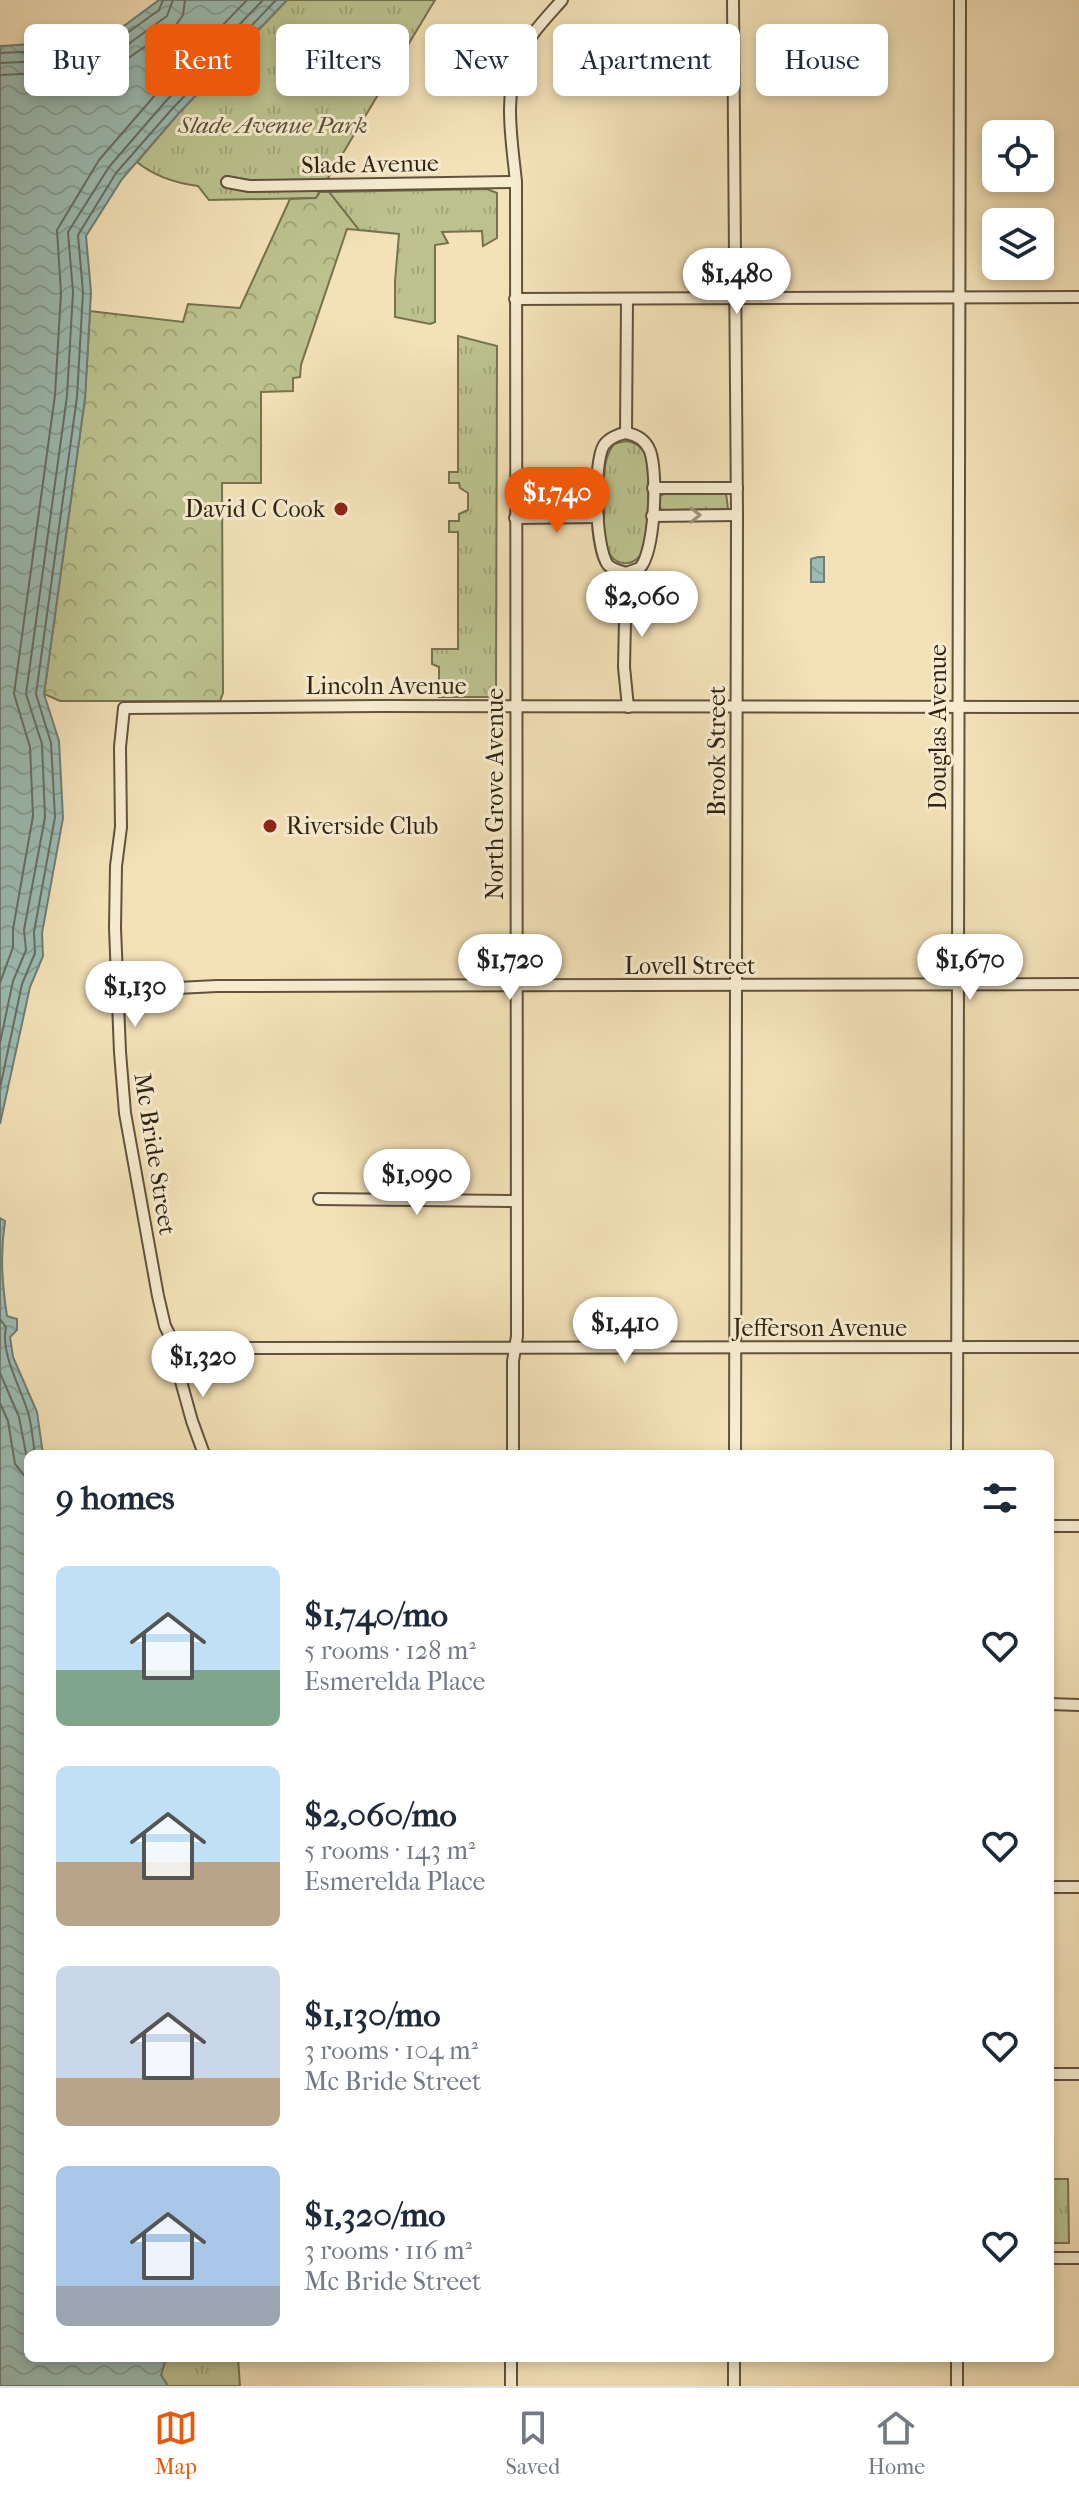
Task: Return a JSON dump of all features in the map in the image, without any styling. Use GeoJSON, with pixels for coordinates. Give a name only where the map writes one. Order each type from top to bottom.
{"type":"FeatureCollection","features":[{"type":"Feature","properties":{"kind":"street","name":"North Grove Avenue"},"geometry":{"type":"LineString","coordinates":[[513,1450],[516,1201],[516,182],[511,110],[514,74],[521,54],[562,0]]}},
{"type":"Feature","properties":{"kind":"street","name":"Brook Street"},"geometry":{"type":"LineString","coordinates":[[733,0],[737,488],[735,1450]]}},
{"type":"Feature","properties":{"kind":"street","name":"Douglas Avenue"},"geometry":{"type":"LineString","coordinates":[[957,1450],[960,0]]}},
{"type":"Feature","properties":{"kind":"street","name":"Slade Avenue"},"geometry":{"type":"LineString","coordinates":[[227,182],[249,186],[516,182]]}},
{"type":"Feature","properties":{"kind":"street"},"geometry":{"type":"LineString","coordinates":[[515,299],[1079,297]]}},
{"type":"Feature","properties":{"kind":"street"},"geometry":{"type":"LineString","coordinates":[[626,433],[627,299]]}},
{"type":"Feature","properties":{"kind":"street"},"geometry":{"type":"LineString","coordinates":[[618,434],[639,437],[648,447],[652,461],[653,488],[651,541],[647,557],[640,568],[626,573],[608,564],[602,549],[598,489],[604,445],[618,434]]}},
{"type":"Feature","properties":{"kind":"street"},"geometry":{"type":"LineString","coordinates":[[515,488],[598,489]]}},
{"type":"Feature","properties":{"kind":"street"},"geometry":{"type":"LineString","coordinates":[[653,488],[737,488]]}},
{"type":"Feature","properties":{"kind":"street"},"geometry":{"type":"LineString","coordinates":[[652,516],[737,515]]}},
{"type":"Feature","properties":{"kind":"street"},"geometry":{"type":"LineString","coordinates":[[515,518],[598,517]]}},
{"type":"Feature","properties":{"kind":"street"},"geometry":{"type":"LineString","coordinates":[[626,573],[624,667],[628,707]]}},
{"type":"Feature","properties":{"kind":"street","name":"Lincoln Avenue"},"geometry":{"type":"LineString","coordinates":[[124,708],[1079,707]]}},
{"type":"Feature","properties":{"kind":"street","name":"Mc Bride Street"},"geometry":{"type":"LineString","coordinates":[[124,708],[115,912],[125,1113],[158,1296],[165,1326],[176,1348],[177,1367],[203,1450]]}},
{"type":"Feature","properties":{"kind":"street","name":"Lovell Street"},"geometry":{"type":"LineString","coordinates":[[157,989],[217,986],[1079,984]]}},
{"type":"Feature","properties":{"kind":"street"},"geometry":{"type":"LineString","coordinates":[[319,1199],[516,1201]]}},
{"type":"Feature","properties":{"kind":"street","name":"Jefferson Avenue"},"geometry":{"type":"LineString","coordinates":[[176,1348],[1079,1347]]}},
{"type":"Feature","properties":{"kind":"street"},"geometry":{"type":"LineString","coordinates":[[1054,1526],[1079,1526]]}},
{"type":"Feature","properties":{"kind":"street"},"geometry":{"type":"LineString","coordinates":[[1054,1704],[1079,1705]]}},
{"type":"Feature","properties":{"kind":"street"},"geometry":{"type":"LineString","coordinates":[[1054,1887],[1079,1887]]}},
{"type":"Feature","properties":{"kind":"street"},"geometry":{"type":"LineString","coordinates":[[1054,2074],[1079,2074]]}},
{"type":"Feature","properties":{"kind":"street"},"geometry":{"type":"LineString","coordinates":[[1054,2258],[1079,2258]]}},
{"type":"Feature","properties":{"kind":"street"},"geometry":{"type":"LineString","coordinates":[[511,2362],[511,2386]]}},
{"type":"Feature","properties":{"kind":"street"},"geometry":{"type":"LineString","coordinates":[[734,2362],[734,2386]]}},
{"type":"Feature","properties":{"kind":"street"},"geometry":{"type":"LineString","coordinates":[[957,2362],[957,2386]]}},
{"type":"Feature","properties":{"kind":"green space","name":"Slade Avenue Park"},"geometry":{"type":"Polygon","coordinates":[[[287,0],[435,0],[409,43],[409,24],[276,24],[276,96],[377,96],[316,198],[209,200],[198,186],[166,178],[137,162],[195,96],[260,96],[260,28],[287,0]]]}},
{"type":"Feature","properties":{"kind":"green space"},"geometry":{"type":"Polygon","coordinates":[[[487,189],[497,193],[497,238],[483,246],[482,231],[442,232],[448,243],[435,245],[435,322],[430,324],[395,317],[399,234],[359,230],[329,192],[487,189]]]}},
{"type":"Feature","properties":{"kind":"green space"},"geometry":{"type":"Polygon","coordinates":[[[320,192],[329,192],[359,230],[347,229],[301,365],[300,377],[293,378],[293,391],[261,392],[261,483],[222,483],[223,693],[220,701],[60,701],[44,694],[85,398],[90,311],[183,322],[188,304],[240,308],[290,199],[316,198],[320,192]]]}},
{"type":"Feature","properties":{"kind":"green space"},"geometry":{"type":"Polygon","coordinates":[[[458,336],[497,346],[496,697],[439,697],[439,667],[432,664],[432,649],[458,649],[458,532],[449,532],[449,521],[459,521],[459,514],[468,510],[468,493],[460,488],[459,483],[449,483],[449,472],[458,472],[458,336]]]}},
{"type":"Feature","properties":{"kind":"green space"},"geometry":{"type":"Polygon","coordinates":[[[626,441],[637,445],[645,454],[648,490],[642,550],[636,560],[625,563],[616,560],[607,549],[604,484],[610,451],[614,444],[626,441]]]}},
{"type":"Feature","properties":{"kind":"green space"},"geometry":{"type":"Polygon","coordinates":[[[667,492],[726,493],[728,509],[662,510],[658,505],[659,497],[667,492]]]}},
{"type":"Feature","properties":{"kind":"green space"},"geometry":{"type":"Polygon","coordinates":[[[588,493],[590,509],[587,511],[524,508],[525,494],[588,493]]]}},
{"type":"Feature","properties":{"kind":"green space"},"geometry":{"type":"Polygon","coordinates":[[[1054,2179],[1068,2179],[1069,2243],[1054,2243],[1054,2179]]]}},
{"type":"Feature","properties":{"kind":"green space"},"geometry":{"type":"Polygon","coordinates":[[[165,2362],[238,2362],[240,2386],[168,2386],[161,2375],[165,2362]]]}},
{"type":"Feature","properties":{"kind":"water"},"geometry":{"type":"Polygon","coordinates":[[[159,0],[287,0],[260,28],[260,24],[145,24],[145,96],[195,96],[122,179],[86,236],[91,292],[85,398],[44,694],[59,741],[63,818],[42,933],[43,956],[30,987],[0,1124],[0,46],[24,45],[24,96],[129,96],[129,24],[126,24],[159,0]]]}},
{"type":"Feature","properties":{"kind":"water"},"geometry":{"type":"Polygon","coordinates":[[[824,557],[824,582],[811,582],[811,559],[824,557]]]}},
{"type":"Feature","properties":{"kind":"water"},"geometry":{"type":"Polygon","coordinates":[[[0,1218],[5,1221],[2,1268],[7,1316],[17,1319],[17,1330],[10,1337],[13,1357],[37,1412],[42,1450],[24,1450],[24,2362],[165,2362],[161,2375],[168,2386],[0,2386],[0,1218]]]}},
{"type":"Feature","properties":{"kind":"place","name":"David C Cook"},"geometry":{"type":"Point","coordinates":[341,509]}},
{"type":"Feature","properties":{"kind":"place","name":"Riverside Club"},"geometry":{"type":"Point","coordinates":[270,826]}}]}
